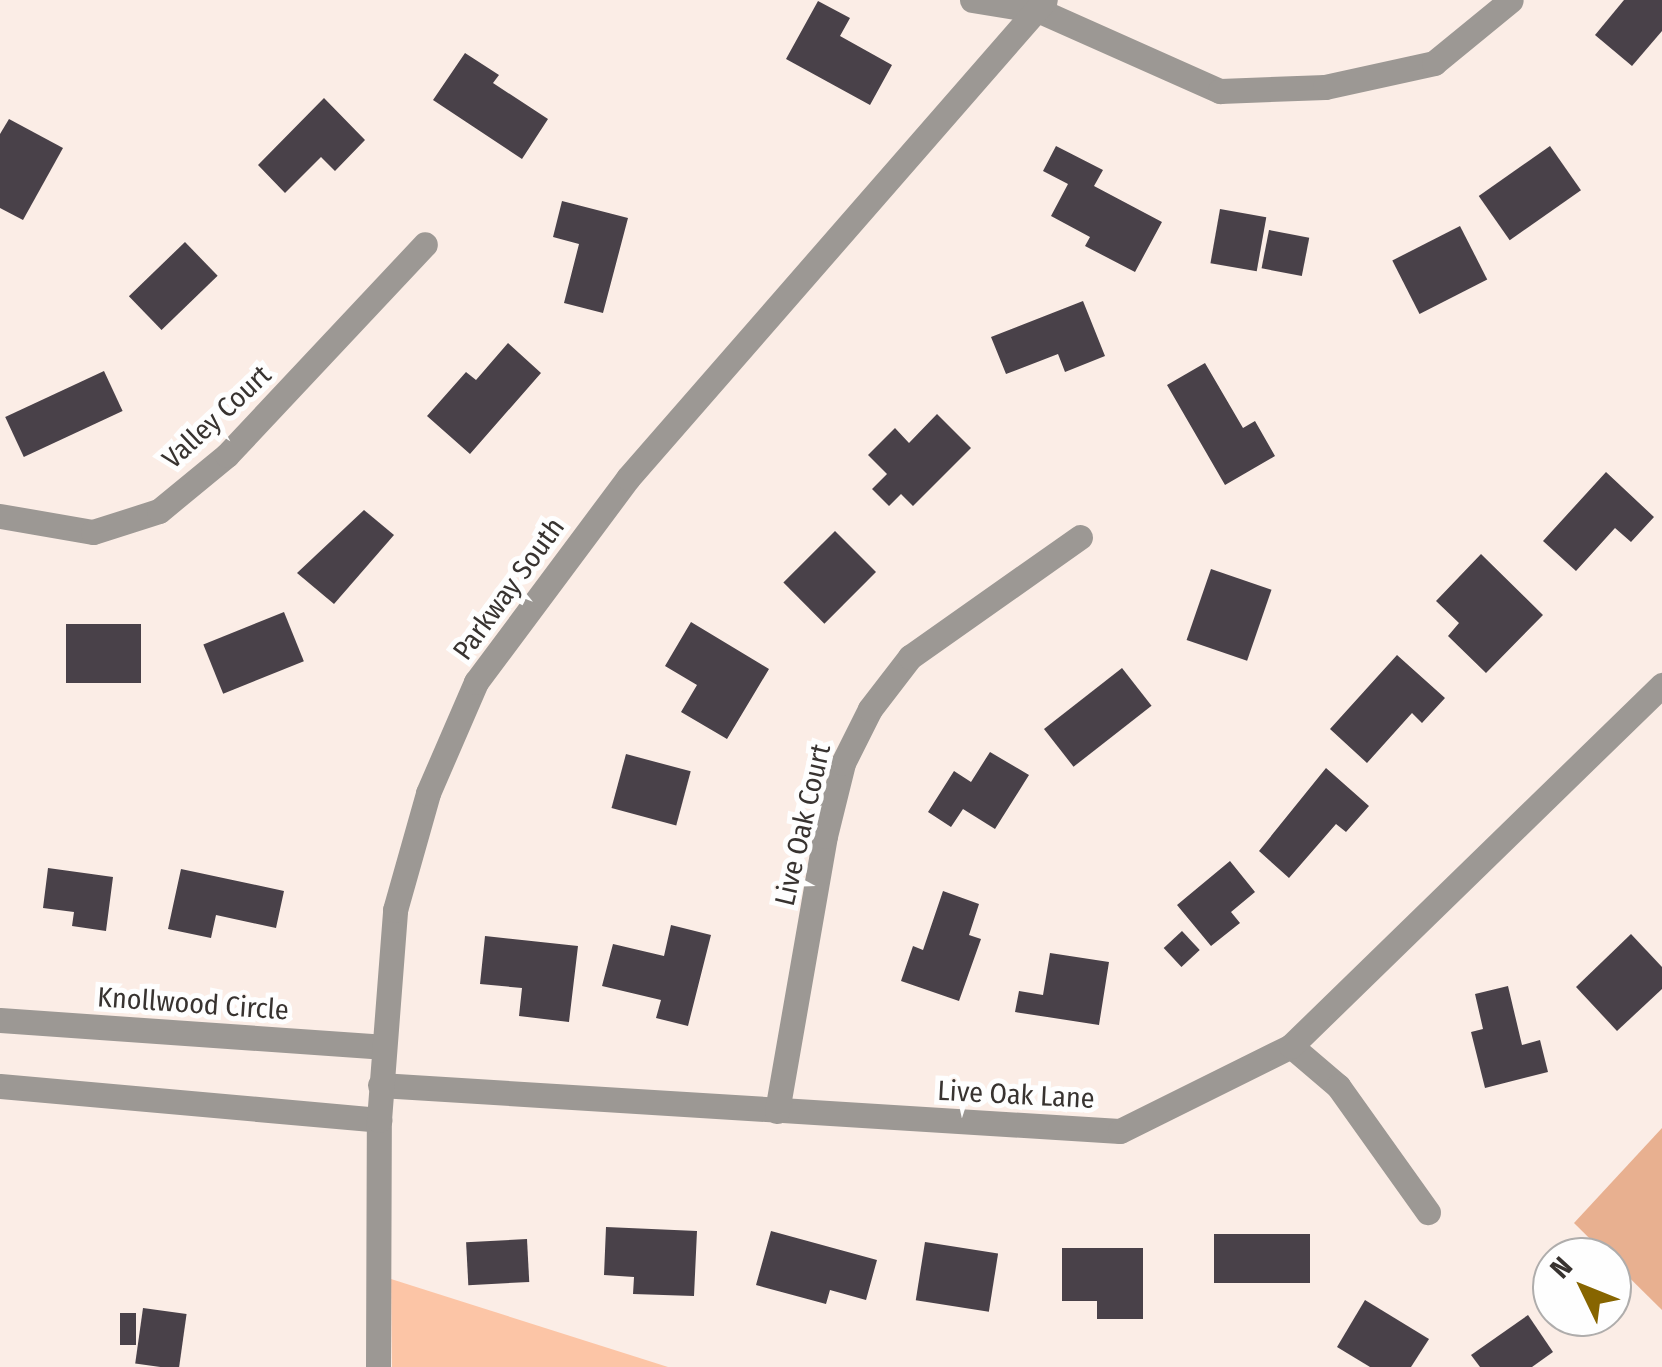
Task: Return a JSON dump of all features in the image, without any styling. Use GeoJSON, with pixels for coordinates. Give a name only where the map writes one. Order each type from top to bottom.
{"type":"FeatureCollection","features":[{"type":"Feature","properties":{"kind":"street"},"geometry":{"type":"LineString","coordinates":[[972,0],[1042,6],[1220,91],[1324,88],[1434,63],[1511,0]]}},
{"type":"Feature","properties":{"kind":"street","name":"Parkway South"},"geometry":{"type":"LineString","coordinates":[[378,1367],[380,1085],[395,910],[428,793],[476,682],[628,478],[1042,6]]}},
{"type":"Feature","properties":{"kind":"street","name":"Valley Court"},"geometry":{"type":"LineString","coordinates":[[0,516],[93,532],[160,511],[227,455],[426,244]]}},
{"type":"Feature","properties":{"kind":"street","name":"Live Oak Court"},"geometry":{"type":"LineString","coordinates":[[777,1111],[825,836],[843,763],[870,709],[910,658],[1080,537]]}},
{"type":"Feature","properties":{"kind":"street","name":"Live Oak Lane"},"geometry":{"type":"LineString","coordinates":[[380,1085],[1120,1131],[1291,1046],[1662,685]]}},
{"type":"Feature","properties":{"kind":"street","name":"Knollwood Circle"},"geometry":{"type":"LineString","coordinates":[[0,1020],[382,1047]]}},
{"type":"Feature","properties":{"kind":"street"},"geometry":{"type":"LineString","coordinates":[[1291,1046],[1350,1100],[1428,1212]]}},
{"type":"Feature","properties":{"kind":"street"},"geometry":{"type":"LineString","coordinates":[[0,1086],[379,1120]]}},
{"type":"Feature","properties":{"kind":"shaded area"},"geometry":{"type":"Polygon","coordinates":[[[1662,1128],[1662,1310],[1632,1280],[1632,1237],[1588,1237],[1574,1223],[1662,1128]]]}},
{"type":"Feature","properties":{"kind":"shaded area"},"geometry":{"type":"Polygon","coordinates":[[[391,1279],[476,1306],[668,1367],[392,1367],[391,1279]]]}},
{"type":"Feature","properties":{"kind":"building"},"geometry":{"type":"Polygon","coordinates":[[[1624,0],[1662,0],[1662,31],[1632,66],[1595,35],[1624,0]]]}},
{"type":"Feature","properties":{"kind":"building"},"geometry":{"type":"Polygon","coordinates":[[[818,1],[850,18],[840,36],[892,65],[870,105],[786,59],[818,1]]]}},
{"type":"Feature","properties":{"kind":"building"},"geometry":{"type":"Polygon","coordinates":[[[465,53],[499,75],[493,83],[548,119],[522,159],[433,100],[465,53]]]}},
{"type":"Feature","properties":{"kind":"building"},"geometry":{"type":"Polygon","coordinates":[[[324,98],[365,140],[335,171],[321,157],[285,193],[258,165],[324,98]]]}},
{"type":"Feature","properties":{"kind":"building"},"geometry":{"type":"Polygon","coordinates":[[[9,119],[63,148],[23,220],[0,208],[0,134],[9,119]]]}},
{"type":"Feature","properties":{"kind":"building"},"geometry":{"type":"Polygon","coordinates":[[[1056,146],[1103,170],[1094,186],[1162,222],[1135,272],[1085,246],[1090,237],[1051,216],[1068,184],[1043,171],[1056,146]]]}},
{"type":"Feature","properties":{"kind":"building"},"geometry":{"type":"Polygon","coordinates":[[[1550,146],[1581,190],[1510,240],[1479,196],[1550,146]]]}},
{"type":"Feature","properties":{"kind":"building"},"geometry":{"type":"Polygon","coordinates":[[[562,201],[628,218],[603,313],[564,303],[579,244],[553,237],[562,201]]]}},
{"type":"Feature","properties":{"kind":"building"},"geometry":{"type":"Polygon","coordinates":[[[1220,209],[1266,217],[1257,271],[1210,263],[1220,209]]]}},
{"type":"Feature","properties":{"kind":"building"},"geometry":{"type":"Polygon","coordinates":[[[1460,226],[1487,279],[1420,314],[1392,261],[1460,226]]]}},
{"type":"Feature","properties":{"kind":"building"},"geometry":{"type":"Polygon","coordinates":[[[1269,230],[1309,238],[1302,276],[1262,268],[1269,230]]]}},
{"type":"Feature","properties":{"kind":"building"},"geometry":{"type":"Polygon","coordinates":[[[185,242],[218,276],[162,330],[129,296],[185,242]]]}},
{"type":"Feature","properties":{"kind":"building"},"geometry":{"type":"Polygon","coordinates":[[[1083,301],[1105,356],[1065,372],[1058,354],[1006,374],[991,337],[1083,301]]]}},
{"type":"Feature","properties":{"kind":"building"},"geometry":{"type":"Polygon","coordinates":[[[508,343],[541,373],[470,454],[427,416],[466,372],[476,380],[508,343]]]}},
{"type":"Feature","properties":{"kind":"building"},"geometry":{"type":"Polygon","coordinates":[[[1205,363],[1243,428],[1255,421],[1275,456],[1225,485],[1167,385],[1205,363]]]}},
{"type":"Feature","properties":{"kind":"building"},"geometry":{"type":"Polygon","coordinates":[[[104,371],[123,411],[24,457],[5,417],[104,371]]]}},
{"type":"Feature","properties":{"kind":"building"},"geometry":{"type":"Polygon","coordinates":[[[937,414],[971,448],[913,506],[901,494],[889,506],[872,489],[887,474],[868,455],[895,428],[909,443],[937,414]]]}},
{"type":"Feature","properties":{"kind":"building"},"geometry":{"type":"Polygon","coordinates":[[[1606,472],[1654,517],[1631,542],[1615,528],[1576,571],[1543,541],[1606,472]]]}},
{"type":"Feature","properties":{"kind":"building"},"geometry":{"type":"Polygon","coordinates":[[[364,510],[394,535],[334,604],[297,573],[364,510]]]}},
{"type":"Feature","properties":{"kind":"building"},"geometry":{"type":"Polygon","coordinates":[[[835,531],[876,572],[824,624],[783,583],[835,531]]]}},
{"type":"Feature","properties":{"kind":"building"},"geometry":{"type":"Polygon","coordinates":[[[1481,554],[1543,615],[1486,673],[1448,636],[1459,623],[1436,601],[1481,554]]]}},
{"type":"Feature","properties":{"kind":"building"},"geometry":{"type":"Polygon","coordinates":[[[1211,569],[1272,590],[1247,661],[1187,640],[1211,569]]]}},
{"type":"Feature","properties":{"kind":"building"},"geometry":{"type":"Polygon","coordinates":[[[284,612],[304,661],[223,694],[203,645],[284,612]]]}},
{"type":"Feature","properties":{"kind":"building"},"geometry":{"type":"Polygon","coordinates":[[[691,622],[769,669],[727,739],[681,712],[697,685],[665,666],[691,622]]]}},
{"type":"Feature","properties":{"kind":"building"},"geometry":{"type":"Polygon","coordinates":[[[66,624],[141,624],[141,683],[66,683],[66,624]]]}},
{"type":"Feature","properties":{"kind":"building"},"geometry":{"type":"Polygon","coordinates":[[[1397,655],[1445,698],[1422,723],[1412,713],[1367,763],[1330,729],[1397,655]]]}},
{"type":"Feature","properties":{"kind":"building"},"geometry":{"type":"Polygon","coordinates":[[[1122,668],[1152,706],[1074,767],[1044,729],[1122,668]]]}},
{"type":"Feature","properties":{"kind":"building"},"geometry":{"type":"Polygon","coordinates":[[[990,752],[1029,775],[995,829],[963,809],[951,827],[928,812],[954,771],[971,782],[990,752]]]}},
{"type":"Feature","properties":{"kind":"building"},"geometry":{"type":"Polygon","coordinates":[[[626,754],[691,771],[676,825],[612,808],[626,754]]]}},
{"type":"Feature","properties":{"kind":"building"},"geometry":{"type":"Polygon","coordinates":[[[1326,768],[1369,806],[1346,832],[1336,824],[1289,878],[1259,851],[1326,768]]]}},
{"type":"Feature","properties":{"kind":"building"},"geometry":{"type":"Polygon","coordinates":[[[1230,861],[1255,892],[1231,912],[1240,923],[1211,946],[1177,905],[1230,861]]]}},
{"type":"Feature","properties":{"kind":"building"},"geometry":{"type":"Polygon","coordinates":[[[48,868],[113,877],[106,931],[72,926],[74,912],[43,908],[48,868]]]}},
{"type":"Feature","properties":{"kind":"building"},"geometry":{"type":"Polygon","coordinates":[[[181,869],[284,891],[276,928],[216,915],[211,938],[168,929],[181,869]]]}},
{"type":"Feature","properties":{"kind":"building"},"geometry":{"type":"Polygon","coordinates":[[[943,891],[979,904],[969,935],[981,939],[959,1001],[901,981],[913,946],[923,950],[943,891]]]}},
{"type":"Feature","properties":{"kind":"building"},"geometry":{"type":"Polygon","coordinates":[[[671,925],[711,935],[688,1026],[656,1018],[661,1000],[602,986],[613,944],[664,956],[671,925]]]}},
{"type":"Feature","properties":{"kind":"building"},"geometry":{"type":"Polygon","coordinates":[[[1182,931],[1200,950],[1181,967],[1164,948],[1182,931]]]}},
{"type":"Feature","properties":{"kind":"building"},"geometry":{"type":"Polygon","coordinates":[[[1631,934],[1662,967],[1662,989],[1617,1031],[1576,987],[1631,934]]]}},
{"type":"Feature","properties":{"kind":"building"},"geometry":{"type":"Polygon","coordinates":[[[485,936],[578,946],[569,1022],[519,1016],[522,988],[480,984],[485,936]]]}},
{"type":"Feature","properties":{"kind":"building"},"geometry":{"type":"Polygon","coordinates":[[[1050,953],[1109,962],[1099,1025],[1015,1012],[1019,991],[1043,995],[1050,953]]]}},
{"type":"Feature","properties":{"kind":"building"},"geometry":{"type":"Polygon","coordinates":[[[1508,986],[1522,1045],[1540,1040],[1548,1072],[1485,1088],[1471,1032],[1483,1029],[1475,994],[1508,986]]]}},
{"type":"Feature","properties":{"kind":"building"},"geometry":{"type":"Polygon","coordinates":[[[606,1227],[697,1231],[694,1296],[633,1294],[634,1277],[604,1275],[606,1227]]]}},
{"type":"Feature","properties":{"kind":"building"},"geometry":{"type":"Polygon","coordinates":[[[771,1231],[877,1260],[866,1300],[830,1290],[826,1304],[756,1285],[771,1231]]]}},
{"type":"Feature","properties":{"kind":"building"},"geometry":{"type":"Polygon","coordinates":[[[1214,1234],[1310,1234],[1310,1283],[1214,1283],[1214,1234]]]}},
{"type":"Feature","properties":{"kind":"building"},"geometry":{"type":"Polygon","coordinates":[[[527,1239],[529,1282],[468,1285],[466,1242],[527,1239]]]}},
{"type":"Feature","properties":{"kind":"building"},"geometry":{"type":"Polygon","coordinates":[[[925,1242],[998,1254],[989,1312],[916,1300],[925,1242]]]}},
{"type":"Feature","properties":{"kind":"building"},"geometry":{"type":"Polygon","coordinates":[[[1062,1248],[1143,1248],[1143,1319],[1097,1319],[1097,1301],[1062,1301],[1062,1248]]]}},
{"type":"Feature","properties":{"kind":"building"},"geometry":{"type":"Polygon","coordinates":[[[1365,1300],[1429,1339],[1411,1367],[1370,1367],[1337,1347],[1365,1300]]]}},
{"type":"Feature","properties":{"kind":"building"},"geometry":{"type":"Polygon","coordinates":[[[143,1308],[187,1314],[179,1367],[135,1363],[143,1308]]]}},
{"type":"Feature","properties":{"kind":"building"},"geometry":{"type":"Polygon","coordinates":[[[120,1313],[136,1313],[136,1345],[120,1345],[120,1313]]]}},
{"type":"Feature","properties":{"kind":"building"},"geometry":{"type":"Polygon","coordinates":[[[1528,1315],[1532,1337],[1543,1337],[1553,1352],[1532,1367],[1480,1367],[1471,1355],[1528,1315]]]}}]}
